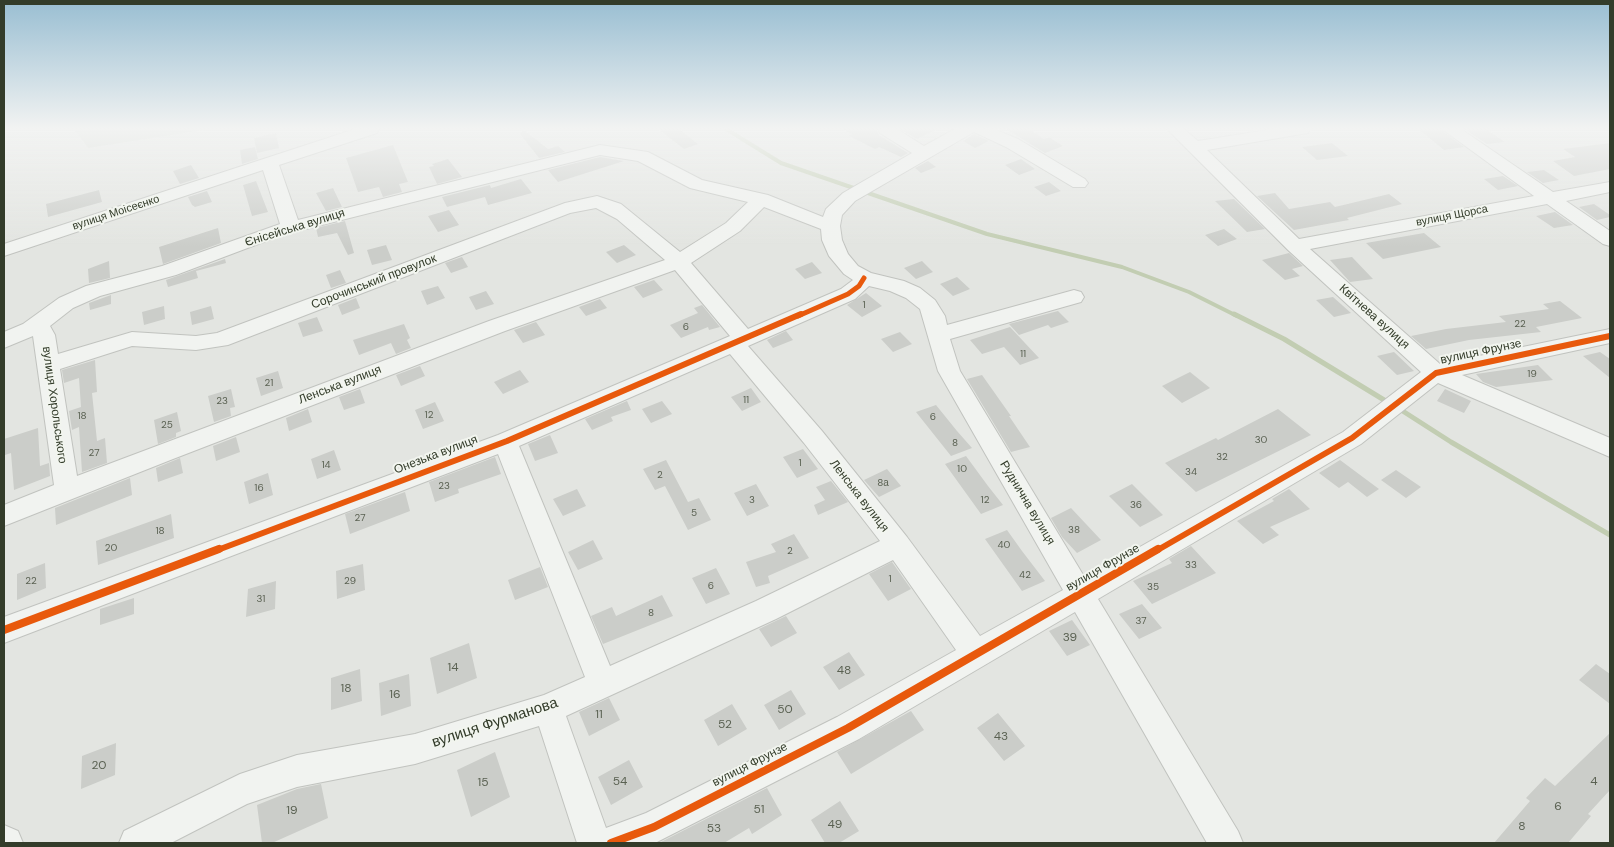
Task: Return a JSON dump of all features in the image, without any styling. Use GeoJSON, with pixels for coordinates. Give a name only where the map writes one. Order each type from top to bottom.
{"type":"FeatureCollection","features":[{"type":"Feature","properties":{"kind":"street","name":"вулиця Моісеєнко"},"geometry":{"type":"LineString","coordinates":[[4,250],[249,169]]}},
{"type":"Feature","properties":{"kind":"street"},"geometry":{"type":"LineString","coordinates":[[271,169],[290,227]]}},
{"type":"Feature","properties":{"kind":"street","name":"Єнісейська вулиця"},"geometry":{"type":"LineString","coordinates":[[4,341],[31,329],[66,303],[93,291],[170,271],[290,227],[525,169]]}},
{"type":"Feature","properties":{"kind":"street","name":"Єнісейська вулиця"},"geometry":{"type":"LineString","coordinates":[[666,169],[696,184],[761,200]]}},
{"type":"Feature","properties":{"kind":"street"},"geometry":{"type":"LineString","coordinates":[[761,200],[830,226],[833,213],[856,192],[896,169]]}},
{"type":"Feature","properties":{"kind":"street"},"geometry":{"type":"LineString","coordinates":[[1055,169],[1079,183]]}},
{"type":"Feature","properties":{"kind":"street","name":"Квітнева вулиця"},"geometry":{"type":"LineString","coordinates":[[1217,169],[1295,246],[1436,373],[1610,448]]}},
{"type":"Feature","properties":{"kind":"street"},"geometry":{"type":"LineString","coordinates":[[1507,169],[1610,240]]}},
{"type":"Feature","properties":{"kind":"street","name":"вулиця Щорса"},"geometry":{"type":"LineString","coordinates":[[1295,246],[1610,187]]}},
{"type":"Feature","properties":{"kind":"street","name":"Ленська вулиця"},"geometry":{"type":"LineString","coordinates":[[4,516],[164,452],[479,332],[679,262],[733,227],[761,200]]}},
{"type":"Feature","properties":{"kind":"street","name":"Сорочинський провулок"},"geometry":{"type":"LineString","coordinates":[[49,364],[132,339],[196,343],[220,340],[565,209],[597,202],[614,208],[624,215],[679,262]]}},
{"type":"Feature","properties":{"kind":"street","name":"Руднична вулиця"},"geometry":{"type":"LineString","coordinates":[[830,226],[832,240],[839,256],[851,270],[864,278],[897,286],[913,293],[931,311],[941,350],[949,370],[1226,843]]}},
{"type":"Feature","properties":{"kind":"street","name":"Ленська вулиця"},"geometry":{"type":"LineString","coordinates":[[679,262],[709,295],[739,341],[898,545],[976,654]]}},
{"type":"Feature","properties":{"kind":"street","name":"Онезька вулиця"},"geometry":{"type":"LineString","coordinates":[[4,630],[505,442],[848,294],[859,286],[864,278]]}},
{"type":"Feature","properties":{"kind":"street"},"geometry":{"type":"LineString","coordinates":[[938,336],[1074,297]]}},
{"type":"Feature","properties":{"kind":"street","name":"вулиця Хорольського"},"geometry":{"type":"LineString","coordinates":[[31,329],[42,330],[49,364],[67,491]]}},
{"type":"Feature","properties":{"kind":"street","name":"вулиця Фрунзе"},"geometry":{"type":"LineString","coordinates":[[611,843],[654,827],[848,728],[1352,438],[1436,373],[1610,336]]}},
{"type":"Feature","properties":{"kind":"street"},"geometry":{"type":"LineString","coordinates":[[505,442],[602,683]]}},
{"type":"Feature","properties":{"kind":"street","name":"вулиця Фурманова"},"geometry":{"type":"LineString","coordinates":[[136,843],[240,790],[289,774],[415,748],[548,709],[766,610],[898,545]]}},
{"type":"Feature","properties":{"kind":"street"},"geometry":{"type":"LineString","coordinates":[[548,709],[594,843]]}},
{"type":"Feature","properties":{"kind":"building"},"geometry":{"type":"Polygon","coordinates":[[[180,169],[193,169],[199,178],[180,184],[173,171],[180,169]]]}},
{"type":"Feature","properties":{"kind":"building"},"geometry":{"type":"Polygon","coordinates":[[[350,169],[403,169],[408,182],[399,184],[402,192],[383,197],[379,187],[358,192],[350,169]]]}},
{"type":"Feature","properties":{"kind":"building"},"geometry":{"type":"Polygon","coordinates":[[[430,169],[455,169],[462,177],[437,184],[430,169]]]}},
{"type":"Feature","properties":{"kind":"building"},"geometry":{"type":"Polygon","coordinates":[[[554,169],[600,169],[558,182],[548,170],[554,169]]]}},
{"type":"Feature","properties":{"kind":"building"},"geometry":{"type":"Polygon","coordinates":[[[916,169],[932,169],[921,173],[916,169]]]}},
{"type":"Feature","properties":{"kind":"building"},"geometry":{"type":"Polygon","coordinates":[[[1010,169],[1035,169],[1019,175],[1010,169]]]}},
{"type":"Feature","properties":{"kind":"building"},"geometry":{"type":"Polygon","coordinates":[[[1564,169],[1610,169],[1610,169],[1574,176],[1564,169]]]}},
{"type":"Feature","properties":{"kind":"building"},"geometry":{"type":"Polygon","coordinates":[[[1544,170],[1559,180],[1543,183],[1527,172],[1544,170]]]}},
{"type":"Feature","properties":{"kind":"building"},"geometry":{"type":"Polygon","coordinates":[[[1503,176],[1518,186],[1498,190],[1484,179],[1503,176]]]}},
{"type":"Feature","properties":{"kind":"building"},"geometry":{"type":"Polygon","coordinates":[[[521,179],[532,193],[488,205],[485,197],[447,207],[442,197],[490,185],[491,188],[521,179]]]}},
{"type":"Feature","properties":{"kind":"building"},"geometry":{"type":"Polygon","coordinates":[[[256,181],[268,212],[252,216],[243,185],[256,181]]]}},
{"type":"Feature","properties":{"kind":"building"},"geometry":{"type":"Polygon","coordinates":[[[1049,182],[1061,191],[1046,196],[1034,187],[1049,182]]]}},
{"type":"Feature","properties":{"kind":"building"},"geometry":{"type":"Polygon","coordinates":[[[333,188],[342,207],[326,211],[316,193],[333,188]]]}},
{"type":"Feature","properties":{"kind":"building"},"geometry":{"type":"Polygon","coordinates":[[[99,190],[102,202],[48,217],[46,204],[99,190]]]}},
{"type":"Feature","properties":{"kind":"building"},"geometry":{"type":"Polygon","coordinates":[[[207,191],[212,202],[195,207],[192,205],[188,197],[207,191]]]}},
{"type":"Feature","properties":{"kind":"building"},"geometry":{"type":"Polygon","coordinates":[[[1275,193],[1289,209],[1330,202],[1335,207],[1389,194],[1402,204],[1347,218],[1349,220],[1294,230],[1257,196],[1275,193]]]}},
{"type":"Feature","properties":{"kind":"building"},"geometry":{"type":"Polygon","coordinates":[[[1234,199],[1265,229],[1247,232],[1215,201],[1234,199]]]}},
{"type":"Feature","properties":{"kind":"building"},"geometry":{"type":"Polygon","coordinates":[[[1594,204],[1610,215],[1610,217],[1597,220],[1579,207],[1594,204]]]}},
{"type":"Feature","properties":{"kind":"building"},"geometry":{"type":"Polygon","coordinates":[[[449,210],[459,225],[438,232],[428,216],[449,210]]]}},
{"type":"Feature","properties":{"kind":"building"},"geometry":{"type":"Polygon","coordinates":[[[1555,212],[1573,225],[1554,228],[1536,216],[1555,212]]]}},
{"type":"Feature","properties":{"kind":"building"},"geometry":{"type":"Polygon","coordinates":[[[345,221],[354,253],[348,255],[337,233],[318,237],[316,228],[345,221]]]}},
{"type":"Feature","properties":{"kind":"building"},"geometry":{"type":"Polygon","coordinates":[[[218,228],[221,243],[163,264],[159,247],[218,228]]]}},
{"type":"Feature","properties":{"kind":"building"},"geometry":{"type":"Polygon","coordinates":[[[1224,229],[1237,239],[1218,246],[1205,235],[1224,229]]]}},
{"type":"Feature","properties":{"kind":"building"},"geometry":{"type":"Polygon","coordinates":[[[1424,233],[1441,247],[1383,259],[1366,243],[1424,233]]]}},
{"type":"Feature","properties":{"kind":"building"},"geometry":{"type":"Polygon","coordinates":[[[386,245],[392,260],[372,265],[367,250],[386,245]]]}},
{"type":"Feature","properties":{"kind":"building"},"geometry":{"type":"Polygon","coordinates":[[[624,245],[636,255],[617,263],[606,252],[624,245]]]}},
{"type":"Feature","properties":{"kind":"building"},"geometry":{"type":"Polygon","coordinates":[[[1289,253],[1303,266],[1292,269],[1300,276],[1285,280],[1262,260],[1289,253]]]}},
{"type":"Feature","properties":{"kind":"building"},"geometry":{"type":"Polygon","coordinates":[[[462,257],[468,267],[451,273],[445,263],[462,257]]]}},
{"type":"Feature","properties":{"kind":"building"},"geometry":{"type":"Polygon","coordinates":[[[1352,257],[1373,279],[1350,282],[1330,260],[1352,257]]]}},
{"type":"Feature","properties":{"kind":"building"},"geometry":{"type":"Polygon","coordinates":[[[225,259],[226,263],[196,271],[198,278],[168,287],[166,280],[225,259]]]}},
{"type":"Feature","properties":{"kind":"building"},"geometry":{"type":"Polygon","coordinates":[[[109,261],[110,278],[89,283],[88,269],[109,261]]]}},
{"type":"Feature","properties":{"kind":"building"},"geometry":{"type":"Polygon","coordinates":[[[922,261],[933,272],[916,279],[904,268],[922,261]]]}},
{"type":"Feature","properties":{"kind":"building"},"geometry":{"type":"Polygon","coordinates":[[[812,262],[822,273],[805,279],[795,269],[812,262]]]}},
{"type":"Feature","properties":{"kind":"building"},"geometry":{"type":"Polygon","coordinates":[[[340,270],[346,283],[331,288],[326,275],[340,270]]]}},
{"type":"Feature","properties":{"kind":"building"},"geometry":{"type":"Polygon","coordinates":[[[957,277],[970,289],[953,296],[940,284],[957,277]]]}},
{"type":"Feature","properties":{"kind":"building"},"geometry":{"type":"Polygon","coordinates":[[[654,280],[663,290],[643,298],[634,287],[654,280]]]}},
{"type":"Feature","properties":{"kind":"building"},"geometry":{"type":"Polygon","coordinates":[[[438,286],[445,298],[427,305],[421,291],[438,286]]]}},
{"type":"Feature","properties":{"kind":"building"},"geometry":{"type":"Polygon","coordinates":[[[486,291],[494,304],[476,310],[469,297],[486,291]]]}},
{"type":"Feature","properties":{"kind":"building"},"geometry":{"type":"Polygon","coordinates":[[[866,293],[882,306],[862,317],[847,305],[866,293]]]}},
{"type":"Feature","properties":{"kind":"building"},"geometry":{"type":"Polygon","coordinates":[[[111,295],[111,304],[90,310],[89,303],[111,295]]]}},
{"type":"Feature","properties":{"kind":"building"},"geometry":{"type":"Polygon","coordinates":[[[1333,297],[1351,313],[1334,317],[1316,300],[1333,297]]]}},
{"type":"Feature","properties":{"kind":"building"},"geometry":{"type":"Polygon","coordinates":[[[356,298],[360,308],[342,315],[338,305],[356,298]]]}},
{"type":"Feature","properties":{"kind":"building"},"geometry":{"type":"Polygon","coordinates":[[[600,299],[607,308],[586,316],[579,307],[600,299]]]}},
{"type":"Feature","properties":{"kind":"building"},"geometry":{"type":"Polygon","coordinates":[[[1560,301],[1582,318],[1536,327],[1541,332],[1469,340],[1426,349],[1411,336],[1446,329],[1506,322],[1499,316],[1549,309],[1543,304],[1560,301]]]}},
{"type":"Feature","properties":{"kind":"building"},"geometry":{"type":"Polygon","coordinates":[[[702,305],[720,327],[709,330],[708,327],[681,338],[670,325],[698,313],[694,308],[702,305]]]}},
{"type":"Feature","properties":{"kind":"building"},"geometry":{"type":"Polygon","coordinates":[[[164,306],[165,319],[144,325],[142,312],[164,306]]]}},
{"type":"Feature","properties":{"kind":"building"},"geometry":{"type":"Polygon","coordinates":[[[211,306],[214,319],[192,325],[190,312],[211,306]]]}},
{"type":"Feature","properties":{"kind":"building"},"geometry":{"type":"Polygon","coordinates":[[[1058,311],[1069,322],[1051,328],[1048,325],[1019,335],[1009,324],[1058,311]]]}},
{"type":"Feature","properties":{"kind":"building"},"geometry":{"type":"Polygon","coordinates":[[[317,317],[323,331],[303,337],[298,323],[317,317]]]}},
{"type":"Feature","properties":{"kind":"building"},"geometry":{"type":"Polygon","coordinates":[[[536,322],[545,335],[523,343],[514,330],[536,322]]]}},
{"type":"Feature","properties":{"kind":"building"},"geometry":{"type":"Polygon","coordinates":[[[404,324],[410,338],[407,340],[411,348],[396,354],[391,343],[359,355],[353,340],[404,324]]]}},
{"type":"Feature","properties":{"kind":"building"},"geometry":{"type":"Polygon","coordinates":[[[1010,327],[1039,358],[1020,365],[1004,347],[982,354],[970,340],[1010,327]]]}},
{"type":"Feature","properties":{"kind":"building"},"geometry":{"type":"Polygon","coordinates":[[[786,331],[793,340],[773,348],[767,340],[786,331]]]}},
{"type":"Feature","properties":{"kind":"building"},"geometry":{"type":"Polygon","coordinates":[[[900,332],[912,344],[893,352],[881,339],[900,332]]]}},
{"type":"Feature","properties":{"kind":"building"},"geometry":{"type":"Polygon","coordinates":[[[1394,352],[1414,371],[1397,375],[1377,356],[1394,352]]]}},
{"type":"Feature","properties":{"kind":"building"},"geometry":{"type":"Polygon","coordinates":[[[1600,352],[1610,359],[1610,378],[1583,356],[1600,352]]]}},
{"type":"Feature","properties":{"kind":"building"},"geometry":{"type":"Polygon","coordinates":[[[95,360],[97,392],[92,393],[97,441],[105,438],[107,463],[82,472],[79,427],[72,430],[69,411],[81,407],[79,378],[64,383],[62,370],[95,360]]]}},
{"type":"Feature","properties":{"kind":"building"},"geometry":{"type":"Polygon","coordinates":[[[1538,365],[1553,380],[1496,387],[1483,382],[1476,374],[1538,365]]]}},
{"type":"Feature","properties":{"kind":"building"},"geometry":{"type":"Polygon","coordinates":[[[420,366],[425,376],[401,386],[396,375],[420,366]]]}},
{"type":"Feature","properties":{"kind":"building"},"geometry":{"type":"Polygon","coordinates":[[[520,370],[529,382],[503,394],[494,382],[520,370]]]}},
{"type":"Feature","properties":{"kind":"building"},"geometry":{"type":"Polygon","coordinates":[[[278,371],[283,388],[261,396],[256,378],[278,371]]]}},
{"type":"Feature","properties":{"kind":"building"},"geometry":{"type":"Polygon","coordinates":[[[1190,372],[1210,388],[1182,403],[1162,386],[1190,372]]]}},
{"type":"Feature","properties":{"kind":"building"},"geometry":{"type":"Polygon","coordinates":[[[982,375],[1030,447],[1011,452],[967,379],[982,375]]]}},
{"type":"Feature","properties":{"kind":"building"},"geometry":{"type":"Polygon","coordinates":[[[751,388],[761,402],[742,411],[731,397],[751,388]]]}},
{"type":"Feature","properties":{"kind":"building"},"geometry":{"type":"Polygon","coordinates":[[[231,389],[235,407],[230,408],[231,416],[214,422],[208,396],[231,389]]]}},
{"type":"Feature","properties":{"kind":"building"},"geometry":{"type":"Polygon","coordinates":[[[360,389],[365,403],[344,410],[339,397],[360,389]]]}},
{"type":"Feature","properties":{"kind":"building"},"geometry":{"type":"Polygon","coordinates":[[[1445,389],[1471,401],[1464,413],[1437,401],[1445,389]]]}},
{"type":"Feature","properties":{"kind":"building"},"geometry":{"type":"Polygon","coordinates":[[[627,401],[631,410],[611,417],[613,421],[592,430],[585,419],[627,401]]]}},
{"type":"Feature","properties":{"kind":"building"},"geometry":{"type":"Polygon","coordinates":[[[662,401],[672,414],[651,423],[642,409],[662,401]]]}},
{"type":"Feature","properties":{"kind":"building"},"geometry":{"type":"Polygon","coordinates":[[[435,402],[444,421],[423,429],[415,410],[435,402]]]}},
{"type":"Feature","properties":{"kind":"building"},"geometry":{"type":"Polygon","coordinates":[[[936,405],[972,448],[951,456],[916,412],[936,405]]]}},
{"type":"Feature","properties":{"kind":"building"},"geometry":{"type":"Polygon","coordinates":[[[308,409],[312,422],[289,431],[286,418],[308,409]]]}},
{"type":"Feature","properties":{"kind":"building"},"geometry":{"type":"Polygon","coordinates":[[[1278,409],[1311,435],[1196,492],[1165,463],[1216,438],[1218,440],[1278,409]]]}},
{"type":"Feature","properties":{"kind":"building"},"geometry":{"type":"Polygon","coordinates":[[[177,412],[181,431],[176,433],[176,437],[158,444],[154,420],[177,412]]]}},
{"type":"Feature","properties":{"kind":"building"},"geometry":{"type":"Polygon","coordinates":[[[38,428],[40,466],[49,463],[50,476],[14,490],[11,453],[5,455],[4,439],[38,428]]]}},
{"type":"Feature","properties":{"kind":"building"},"geometry":{"type":"Polygon","coordinates":[[[550,435],[558,453],[535,461],[528,444],[550,435]]]}},
{"type":"Feature","properties":{"kind":"building"},"geometry":{"type":"Polygon","coordinates":[[[236,437],[240,452],[216,461],[213,446],[236,437]]]}},
{"type":"Feature","properties":{"kind":"building"},"geometry":{"type":"Polygon","coordinates":[[[803,449],[818,469],[797,478],[783,457],[803,449]]]}},
{"type":"Feature","properties":{"kind":"building"},"geometry":{"type":"Polygon","coordinates":[[[334,450],[341,470],[317,479],[311,459],[334,450]]]}},
{"type":"Feature","properties":{"kind":"building"},"geometry":{"type":"Polygon","coordinates":[[[966,456],[1003,505],[981,514],[945,464],[966,456]]]}},
{"type":"Feature","properties":{"kind":"building"},"geometry":{"type":"Polygon","coordinates":[[[495,457],[501,474],[458,489],[459,493],[435,502],[429,482],[495,457]]]}},
{"type":"Feature","properties":{"kind":"building"},"geometry":{"type":"Polygon","coordinates":[[[180,458],[183,473],[158,482],[156,468],[180,458]]]}},
{"type":"Feature","properties":{"kind":"building"},"geometry":{"type":"Polygon","coordinates":[[[666,460],[688,502],[699,498],[711,520],[688,530],[665,486],[655,490],[643,469],[666,460]]]}},
{"type":"Feature","properties":{"kind":"building"},"geometry":{"type":"Polygon","coordinates":[[[1340,460],[1379,489],[1367,497],[1348,482],[1339,488],[1319,473],[1340,460]]]}},
{"type":"Feature","properties":{"kind":"building"},"geometry":{"type":"Polygon","coordinates":[[[887,469],[901,486],[879,497],[864,480],[887,469]]]}},
{"type":"Feature","properties":{"kind":"building"},"geometry":{"type":"Polygon","coordinates":[[[1396,470],[1421,487],[1406,498],[1381,480],[1396,470]]]}},
{"type":"Feature","properties":{"kind":"building"},"geometry":{"type":"Polygon","coordinates":[[[268,473],[273,495],[249,504],[244,482],[268,473]]]}},
{"type":"Feature","properties":{"kind":"building"},"geometry":{"type":"Polygon","coordinates":[[[130,478],[132,495],[56,525],[55,508],[130,478]]]}},
{"type":"Feature","properties":{"kind":"building"},"geometry":{"type":"Polygon","coordinates":[[[831,481],[848,502],[818,515],[814,505],[825,500],[816,487],[831,481]]]}},
{"type":"Feature","properties":{"kind":"building"},"geometry":{"type":"Polygon","coordinates":[[[756,484],[769,506],[747,516],[734,493],[756,484]]]}},
{"type":"Feature","properties":{"kind":"building"},"geometry":{"type":"Polygon","coordinates":[[[1132,484],[1163,515],[1140,527],[1109,496],[1132,484]]]}},
{"type":"Feature","properties":{"kind":"building"},"geometry":{"type":"Polygon","coordinates":[[[577,489],[586,506],[563,516],[553,499],[577,489]]]}},
{"type":"Feature","properties":{"kind":"building"},"geometry":{"type":"Polygon","coordinates":[[[1289,489],[1310,509],[1270,527],[1279,535],[1263,544],[1237,521],[1274,501],[1272,499],[1289,489]]]}},
{"type":"Feature","properties":{"kind":"building"},"geometry":{"type":"Polygon","coordinates":[[[405,492],[410,511],[350,534],[345,514],[405,492]]]}},
{"type":"Feature","properties":{"kind":"building"},"geometry":{"type":"Polygon","coordinates":[[[1071,508],[1101,540],[1077,553],[1062,537],[1051,518],[1071,508]]]}},
{"type":"Feature","properties":{"kind":"building"},"geometry":{"type":"Polygon","coordinates":[[[171,514],[174,538],[98,565],[96,541],[171,514]]]}},
{"type":"Feature","properties":{"kind":"building"},"geometry":{"type":"Polygon","coordinates":[[[1007,530],[1045,581],[1022,591],[985,539],[1007,530]]]}},
{"type":"Feature","properties":{"kind":"building"},"geometry":{"type":"Polygon","coordinates":[[[794,534],[809,558],[768,576],[770,583],[756,587],[746,562],[776,552],[771,544],[794,534]]]}},
{"type":"Feature","properties":{"kind":"building"},"geometry":{"type":"Polygon","coordinates":[[[593,540],[603,559],[578,570],[568,552],[593,540]]]}},
{"type":"Feature","properties":{"kind":"building"},"geometry":{"type":"Polygon","coordinates":[[[1191,546],[1216,573],[1152,604],[1133,581],[1172,563],[1169,559],[1191,546]]]}},
{"type":"Feature","properties":{"kind":"building"},"geometry":{"type":"Polygon","coordinates":[[[892,562],[911,589],[888,601],[869,574],[892,562]]]}},
{"type":"Feature","properties":{"kind":"building"},"geometry":{"type":"Polygon","coordinates":[[[45,563],[46,588],[17,600],[17,574],[45,563]]]}},
{"type":"Feature","properties":{"kind":"building"},"geometry":{"type":"Polygon","coordinates":[[[363,564],[365,590],[337,599],[336,571],[363,564]]]}},
{"type":"Feature","properties":{"kind":"building"},"geometry":{"type":"Polygon","coordinates":[[[540,567],[548,587],[515,600],[508,580],[540,567]]]}},
{"type":"Feature","properties":{"kind":"building"},"geometry":{"type":"Polygon","coordinates":[[[716,568],[730,594],[706,604],[692,578],[716,568]]]}},
{"type":"Feature","properties":{"kind":"building"},"geometry":{"type":"Polygon","coordinates":[[[276,581],[275,609],[246,617],[248,589],[276,581]]]}},
{"type":"Feature","properties":{"kind":"building"},"geometry":{"type":"Polygon","coordinates":[[[662,595],[673,616],[603,644],[591,616],[612,607],[616,616],[662,595]]]}},
{"type":"Feature","properties":{"kind":"building"},"geometry":{"type":"Polygon","coordinates":[[[134,598],[134,614],[100,625],[100,609],[134,598]]]}},
{"type":"Feature","properties":{"kind":"building"},"geometry":{"type":"Polygon","coordinates":[[[1142,604],[1162,628],[1139,639],[1119,614],[1142,604]]]}},
{"type":"Feature","properties":{"kind":"building"},"geometry":{"type":"Polygon","coordinates":[[[786,616],[797,633],[771,647],[759,629],[786,616]]]}},
{"type":"Feature","properties":{"kind":"building"},"geometry":{"type":"Polygon","coordinates":[[[1072,620],[1090,645],[1067,656],[1049,631],[1072,620]]]}},
{"type":"Feature","properties":{"kind":"building"},"geometry":{"type":"Polygon","coordinates":[[[469,643],[477,678],[437,694],[430,658],[469,643]]]}},
{"type":"Feature","properties":{"kind":"building"},"geometry":{"type":"Polygon","coordinates":[[[849,652],[865,675],[839,690],[823,667],[849,652]]]}},
{"type":"Feature","properties":{"kind":"building"},"geometry":{"type":"Polygon","coordinates":[[[1596,664],[1610,674],[1610,704],[1579,680],[1596,664]]]}},
{"type":"Feature","properties":{"kind":"building"},"geometry":{"type":"Polygon","coordinates":[[[360,669],[362,701],[331,710],[331,678],[360,669]]]}},
{"type":"Feature","properties":{"kind":"building"},"geometry":{"type":"Polygon","coordinates":[[[409,674],[411,706],[381,716],[379,683],[409,674]]]}},
{"type":"Feature","properties":{"kind":"building"},"geometry":{"type":"Polygon","coordinates":[[[791,690],[806,714],[779,730],[764,705],[791,690]]]}},
{"type":"Feature","properties":{"kind":"building"},"geometry":{"type":"Polygon","coordinates":[[[609,698],[620,720],[589,736],[579,712],[609,698]]]}},
{"type":"Feature","properties":{"kind":"building"},"geometry":{"type":"Polygon","coordinates":[[[732,704],[747,729],[718,746],[704,720],[732,704]]]}},
{"type":"Feature","properties":{"kind":"building"},"geometry":{"type":"Polygon","coordinates":[[[911,711],[924,730],[851,774],[837,752],[911,711]]]}},
{"type":"Feature","properties":{"kind":"building"},"geometry":{"type":"Polygon","coordinates":[[[998,713],[1025,746],[1004,761],[977,728],[998,713]]]}},
{"type":"Feature","properties":{"kind":"building"},"geometry":{"type":"Polygon","coordinates":[[[1610,733],[1610,790],[1588,814],[1591,816],[1568,843],[1494,843],[1530,801],[1526,798],[1545,778],[1555,786],[1610,733]]]}},
{"type":"Feature","properties":{"kind":"building"},"geometry":{"type":"Polygon","coordinates":[[[116,743],[115,775],[81,789],[82,756],[116,743]]]}},
{"type":"Feature","properties":{"kind":"building"},"geometry":{"type":"Polygon","coordinates":[[[495,752],[510,797],[471,817],[457,770],[495,752]]]}},
{"type":"Feature","properties":{"kind":"building"},"geometry":{"type":"Polygon","coordinates":[[[629,760],[643,787],[611,805],[598,777],[629,760]]]}},
{"type":"Feature","properties":{"kind":"building"},"geometry":{"type":"Polygon","coordinates":[[[321,784],[328,818],[272,843],[262,843],[257,805],[297,789],[321,784]]]}},
{"type":"Feature","properties":{"kind":"building"},"geometry":{"type":"Polygon","coordinates":[[[767,788],[782,815],[752,834],[749,828],[724,843],[659,843],[767,788]]]}},
{"type":"Feature","properties":{"kind":"building"},"geometry":{"type":"Polygon","coordinates":[[[840,801],[859,831],[839,843],[825,843],[811,820],[840,801]]]}},
{"type":"Feature","properties":{"kind":"waterway"},"geometry":{"type":"LineString","coordinates":[[797,169],[987,234],[1122,267],[1189,292],[1237,316]]}},
{"type":"Feature","properties":{"kind":"waterway"},"geometry":{"type":"LineString","coordinates":[[1234,314],[1284,339],[1389,403]]}},
{"type":"Feature","properties":{"kind":"waterway"},"geometry":{"type":"LineString","coordinates":[[1398,408],[1451,442],[1610,535]]}},
{"type":"Feature","properties":{"kind":"cycle path"},"geometry":{"type":"LineString","coordinates":[[4,630],[507,441],[848,294],[859,286],[864,278]]}},
{"type":"Feature","properties":{"kind":"cycle path"},"geometry":{"type":"LineString","coordinates":[[611,843],[654,827],[848,728],[1352,438],[1436,373],[1610,336]]}}]}
